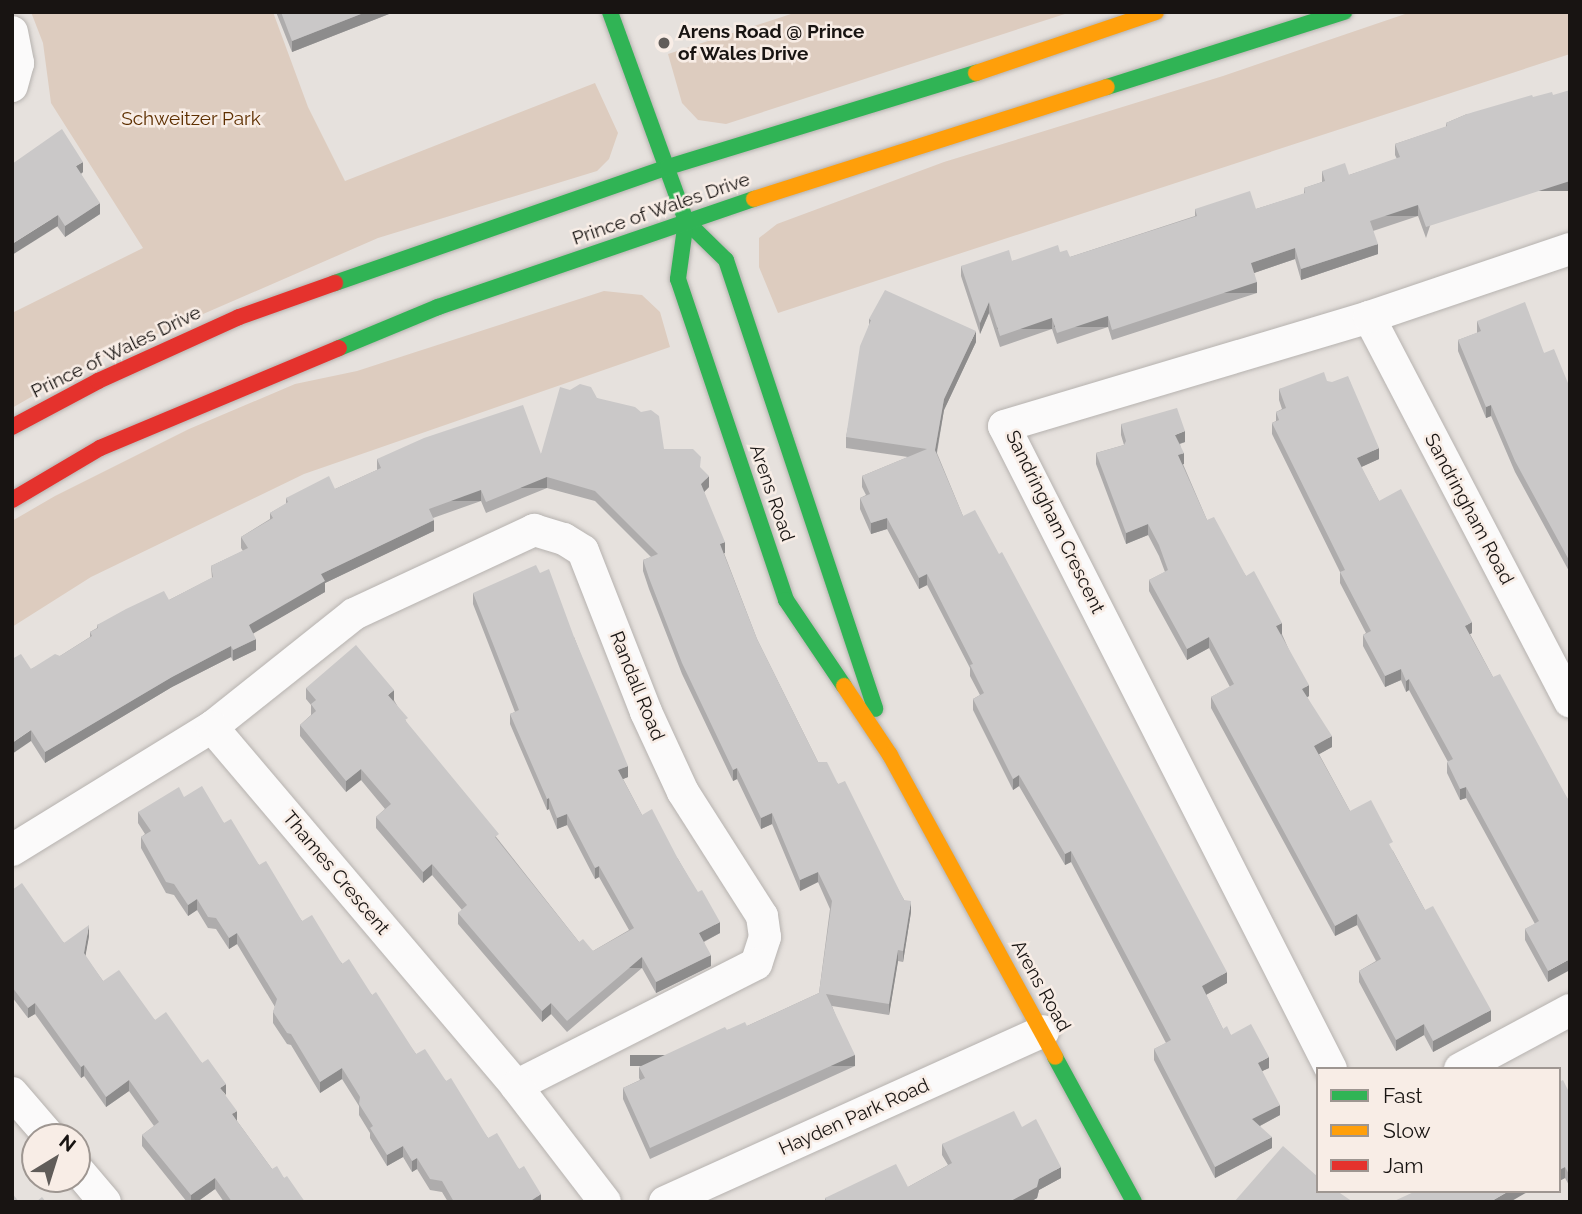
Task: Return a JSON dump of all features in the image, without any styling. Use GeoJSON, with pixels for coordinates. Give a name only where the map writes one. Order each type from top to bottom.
{"type":"FeatureCollection","features":[{"type":"Feature","properties":{"kind":"main road","name":"Arens Road"},"geometry":{"type":"LineString","coordinates":[[610,12],[686,221],[678,279],[786,600],[890,755],[1135,1202]]}},
{"type":"Feature","properties":{"kind":"main road","name":"Prince of Wales Drive"},"geometry":{"type":"LineString","coordinates":[[12,427],[98,381],[239,317],[668,167],[948,83],[1156,12]]}},
{"type":"Feature","properties":{"kind":"main road","name":"Prince of Wales Drive"},"geometry":{"type":"LineString","coordinates":[[12,500],[100,448],[438,307],[686,221],[1344,12]]}},
{"type":"Feature","properties":{"kind":"main road","name":"Arens Road"},"geometry":{"type":"LineString","coordinates":[[686,221],[726,260],[890,755]]}},
{"type":"Feature","properties":{"kind":"street"},"geometry":{"type":"LineString","coordinates":[[12,32],[18,63],[12,86]]}},
{"type":"Feature","properties":{"kind":"street","name":"Sandringham Crescent"},"geometry":{"type":"LineString","coordinates":[[1330,1067],[1004,426],[1369,317],[1570,249]]}},
{"type":"Feature","properties":{"kind":"street","name":"Sandringham Road"},"geometry":{"type":"LineString","coordinates":[[1369,317],[1570,702]]}},
{"type":"Feature","properties":{"kind":"street","name":"Randall Road"},"geometry":{"type":"LineString","coordinates":[[212,727],[354,614],[534,530],[564,539],[583,551],[646,712],[683,792],[762,916],[765,937],[756,964],[516,1086]]}},
{"type":"Feature","properties":{"kind":"street"},"geometry":{"type":"LineString","coordinates":[[12,850],[212,727]]}},
{"type":"Feature","properties":{"kind":"street","name":"Thames Crescent"},"geometry":{"type":"LineString","coordinates":[[212,727],[516,1086],[605,1202]]}},
{"type":"Feature","properties":{"kind":"street"},"geometry":{"type":"LineString","coordinates":[[1464,1067],[1570,1010]]}},
{"type":"Feature","properties":{"kind":"street","name":"Hayden Park Road"},"geometry":{"type":"LineString","coordinates":[[665,1202],[1043,1031]]}},
{"type":"Feature","properties":{"kind":"street"},"geometry":{"type":"LineString","coordinates":[[12,1093],[38,1123]]}},
{"type":"Feature","properties":{"kind":"street"},"geometry":{"type":"LineString","coordinates":[[91,1186],[105,1202]]}},
{"type":"Feature","properties":{"kind":"green space","name":"Schweitzer Park"},"geometry":{"type":"Polygon","coordinates":[[[31,12],[273,12],[308,107],[345,181],[595,83],[618,133],[609,159],[597,171],[378,238],[88,364],[12,408],[12,313],[143,248],[51,103],[43,43],[31,12]]]}},
{"type":"Feature","properties":{"kind":"green space"},"geometry":{"type":"Polygon","coordinates":[[[797,12],[1071,12],[726,124],[698,120],[682,103],[668,54],[797,12]]]}},
{"type":"Feature","properties":{"kind":"green space"},"geometry":{"type":"Polygon","coordinates":[[[1411,12],[1570,12],[1570,54],[778,313],[759,267],[759,238],[777,224],[944,162],[1223,76],[1411,12]]]}},
{"type":"Feature","properties":{"kind":"green space"},"geometry":{"type":"Polygon","coordinates":[[[604,291],[642,295],[660,312],[670,347],[304,474],[91,577],[12,627],[12,521],[55,496],[189,429],[295,384],[357,371],[604,291]]]}},
{"type":"Feature","properties":{"kind":"building"},"geometry":{"type":"Polygon","coordinates":[[[281,12],[366,12],[292,41],[281,12]]]}},
{"type":"Feature","properties":{"kind":"building"},"geometry":{"type":"Polygon","coordinates":[[[1570,90],[1570,181],[1426,227],[1418,205],[1370,221],[1378,244],[1301,269],[1295,248],[1251,263],[1257,282],[1112,330],[1108,316],[1057,333],[1052,318],[1000,336],[989,302],[980,323],[961,266],[1009,250],[1012,261],[1058,245],[1060,252],[1067,250],[1070,257],[1197,216],[1195,209],[1250,191],[1256,209],[1305,193],[1304,188],[1325,181],[1322,171],[1345,163],[1349,175],[1400,157],[1395,144],[1447,126],[1446,123],[1467,114],[1532,95],[1533,97],[1552,92],[1553,95],[1570,90]]]}},
{"type":"Feature","properties":{"kind":"building"},"geometry":{"type":"Polygon","coordinates":[[[62,129],[83,162],[76,166],[100,203],[65,226],[58,215],[12,244],[12,164],[62,129]]]}},
{"type":"Feature","properties":{"kind":"building"},"geometry":{"type":"Polygon","coordinates":[[[885,290],[976,331],[944,399],[935,450],[963,516],[975,510],[999,554],[1002,552],[1227,972],[1202,986],[1223,1029],[1227,1026],[1231,1035],[1251,1024],[1269,1057],[1258,1063],[1280,1105],[1252,1119],[1272,1137],[1215,1167],[1154,1049],[1171,1040],[1071,851],[1065,854],[1019,775],[1013,779],[973,699],[984,693],[970,665],[973,664],[927,574],[919,578],[887,518],[871,523],[860,498],[870,494],[862,476],[927,449],[846,437],[860,346],[871,320],[869,319],[885,290]]]}},
{"type":"Feature","properties":{"kind":"building"},"geometry":{"type":"Polygon","coordinates":[[[1525,302],[1544,353],[1554,349],[1570,388],[1570,562],[1515,461],[1491,405],[1486,407],[1458,340],[1481,331],[1477,321],[1525,302]]]}},
{"type":"Feature","properties":{"kind":"building"},"geometry":{"type":"Polygon","coordinates":[[[1324,372],[1327,381],[1332,382],[1348,376],[1379,448],[1357,458],[1379,501],[1401,489],[1472,622],[1465,626],[1493,677],[1500,674],[1570,803],[1570,959],[1548,971],[1525,929],[1539,921],[1466,787],[1460,789],[1447,762],[1453,759],[1409,679],[1406,681],[1401,669],[1385,676],[1363,635],[1371,631],[1340,572],[1345,570],[1272,423],[1279,420],[1276,412],[1286,408],[1279,389],[1324,372]]]}},
{"type":"Feature","properties":{"kind":"building"},"geometry":{"type":"Polygon","coordinates":[[[580,384],[591,387],[597,398],[635,407],[641,412],[651,410],[659,416],[664,449],[693,449],[701,457],[700,467],[709,476],[701,484],[725,542],[720,544],[757,639],[818,762],[827,762],[838,784],[845,781],[904,900],[911,901],[903,951],[898,950],[889,1004],[826,994],[855,1055],[650,1148],[623,1088],[645,1078],[639,1067],[725,1027],[727,1030],[745,1022],[747,1026],[819,993],[832,901],[818,872],[800,880],[772,813],[761,818],[737,768],[733,770],[682,663],[649,578],[643,560],[658,554],[595,491],[547,477],[486,502],[481,490],[429,509],[434,520],[321,574],[325,581],[249,625],[256,639],[233,650],[231,646],[172,677],[45,752],[31,730],[12,743],[12,659],[21,654],[31,669],[55,654],[60,656],[92,636],[90,632],[98,628],[97,625],[126,609],[164,591],[169,600],[213,577],[211,566],[248,548],[241,537],[273,518],[270,513],[288,502],[286,498],[329,476],[335,489],[381,468],[377,459],[424,438],[523,405],[541,454],[560,387],[570,390],[580,384]]]}},
{"type":"Feature","properties":{"kind":"building"},"geometry":{"type":"Polygon","coordinates":[[[1177,408],[1185,431],[1175,435],[1184,453],[1178,455],[1207,520],[1214,517],[1246,576],[1254,571],[1282,623],[1276,626],[1309,685],[1302,689],[1332,736],[1314,746],[1350,811],[1371,800],[1393,842],[1389,844],[1425,910],[1433,906],[1491,1010],[1433,1041],[1424,1024],[1396,1040],[1359,971],[1381,959],[1357,914],[1335,926],[1211,697],[1234,684],[1209,637],[1187,649],[1149,580],[1168,570],[1148,524],[1126,533],[1096,453],[1124,445],[1126,441],[1121,424],[1177,408]]]}},
{"type":"Feature","properties":{"kind":"building"},"geometry":{"type":"Polygon","coordinates":[[[536,565],[540,573],[549,569],[574,637],[628,766],[618,770],[642,815],[652,809],[678,859],[698,892],[702,890],[720,922],[699,933],[711,955],[656,982],[642,957],[567,1021],[551,1003],[542,1011],[458,913],[467,905],[432,864],[423,872],[376,817],[391,804],[361,769],[346,781],[300,725],[316,711],[311,704],[316,700],[306,688],[356,645],[394,690],[388,695],[408,718],[405,720],[499,834],[495,837],[579,942],[583,939],[593,951],[634,928],[599,866],[595,868],[567,814],[557,818],[549,798],[547,799],[510,714],[519,710],[473,593],[536,565]]]}},
{"type":"Feature","properties":{"kind":"building"},"geometry":{"type":"Polygon","coordinates":[[[202,786],[224,823],[231,819],[259,865],[266,861],[302,921],[312,915],[342,964],[349,959],[372,995],[376,992],[416,1054],[425,1049],[446,1081],[451,1078],[488,1138],[497,1133],[519,1169],[524,1166],[541,1194],[529,1202],[454,1202],[442,1181],[430,1179],[417,1158],[412,1161],[403,1146],[387,1155],[370,1128],[373,1126],[359,1104],[360,1097],[342,1068],[320,1082],[291,1034],[287,1033],[273,1012],[277,999],[237,933],[229,938],[216,918],[208,917],[197,899],[188,905],[174,884],[166,882],[141,837],[151,831],[138,812],[179,787],[184,797],[202,786]]]}},
{"type":"Feature","properties":{"kind":"building"},"geometry":{"type":"Polygon","coordinates":[[[22,883],[64,943],[89,925],[84,953],[103,981],[119,970],[155,1020],[166,1012],[202,1063],[208,1059],[226,1084],[220,1088],[237,1111],[232,1114],[272,1169],[277,1166],[284,1178],[287,1176],[305,1202],[232,1202],[215,1178],[191,1195],[142,1135],[159,1122],[129,1080],[106,1097],[35,1003],[28,1008],[12,987],[12,890],[22,883]]]}},
{"type":"Feature","properties":{"kind":"building"},"geometry":{"type":"Polygon","coordinates":[[[1563,1080],[1570,1094],[1570,1176],[1565,1167],[1561,1169],[1563,1080]]]}},
{"type":"Feature","properties":{"kind":"building"},"geometry":{"type":"Polygon","coordinates":[[[1014,1111],[1022,1127],[1036,1119],[1061,1167],[1039,1179],[1037,1187],[1009,1202],[827,1202],[825,1198],[896,1164],[908,1187],[952,1163],[942,1144],[1014,1111]]]}},
{"type":"Feature","properties":{"kind":"building"},"geometry":{"type":"Polygon","coordinates":[[[1283,1146],[1316,1175],[1316,1193],[1340,1193],[1353,1202],[1234,1202],[1283,1146]]]}},
{"type":"Feature","properties":{"kind":"building"},"geometry":{"type":"Polygon","coordinates":[[[12,1193],[19,1202],[12,1202],[12,1193]]]}},
{"type":"Feature","properties":{"kind":"building"},"geometry":{"type":"Polygon","coordinates":[[[1412,1193],[1506,1193],[1490,1202],[1392,1202],[1412,1193]]]}},
{"type":"Feature","properties":{"kind":"traffic: fast"},"geometry":{"type":"LineString","coordinates":[[610,12],[686,221],[726,260],[875,709]]}},
{"type":"Feature","properties":{"kind":"traffic: fast"},"geometry":{"type":"LineString","coordinates":[[1107,87],[1344,12]]}},
{"type":"Feature","properties":{"kind":"traffic: fast"},"geometry":{"type":"LineString","coordinates":[[335,283],[668,167],[976,73]]}},
{"type":"Feature","properties":{"kind":"traffic: fast"},"geometry":{"type":"LineString","coordinates":[[339,348],[438,307],[754,199]]}},
{"type":"Feature","properties":{"kind":"traffic: fast"},"geometry":{"type":"LineString","coordinates":[[686,221],[678,279],[786,600],[844,686]]}},
{"type":"Feature","properties":{"kind":"traffic: fast"},"geometry":{"type":"LineString","coordinates":[[1055,1057],[1134,1202]]}},
{"type":"Feature","properties":{"kind":"traffic: slow"},"geometry":{"type":"LineString","coordinates":[[976,73],[1156,12]]}},
{"type":"Feature","properties":{"kind":"traffic: slow"},"geometry":{"type":"LineString","coordinates":[[754,199],[1107,87]]}},
{"type":"Feature","properties":{"kind":"traffic: slow"},"geometry":{"type":"LineString","coordinates":[[844,686],[890,755],[1055,1057]]}},
{"type":"Feature","properties":{"kind":"traffic: jam"},"geometry":{"type":"LineString","coordinates":[[12,427],[98,381],[239,317],[335,283]]}},
{"type":"Feature","properties":{"kind":"traffic: jam"},"geometry":{"type":"LineString","coordinates":[[12,500],[100,448],[339,348]]}},
{"type":"Feature","properties":{"kind":"place","name":"Arens Road @ Prince of Wales Drive"},"geometry":{"type":"Point","coordinates":[664,43]}}]}
